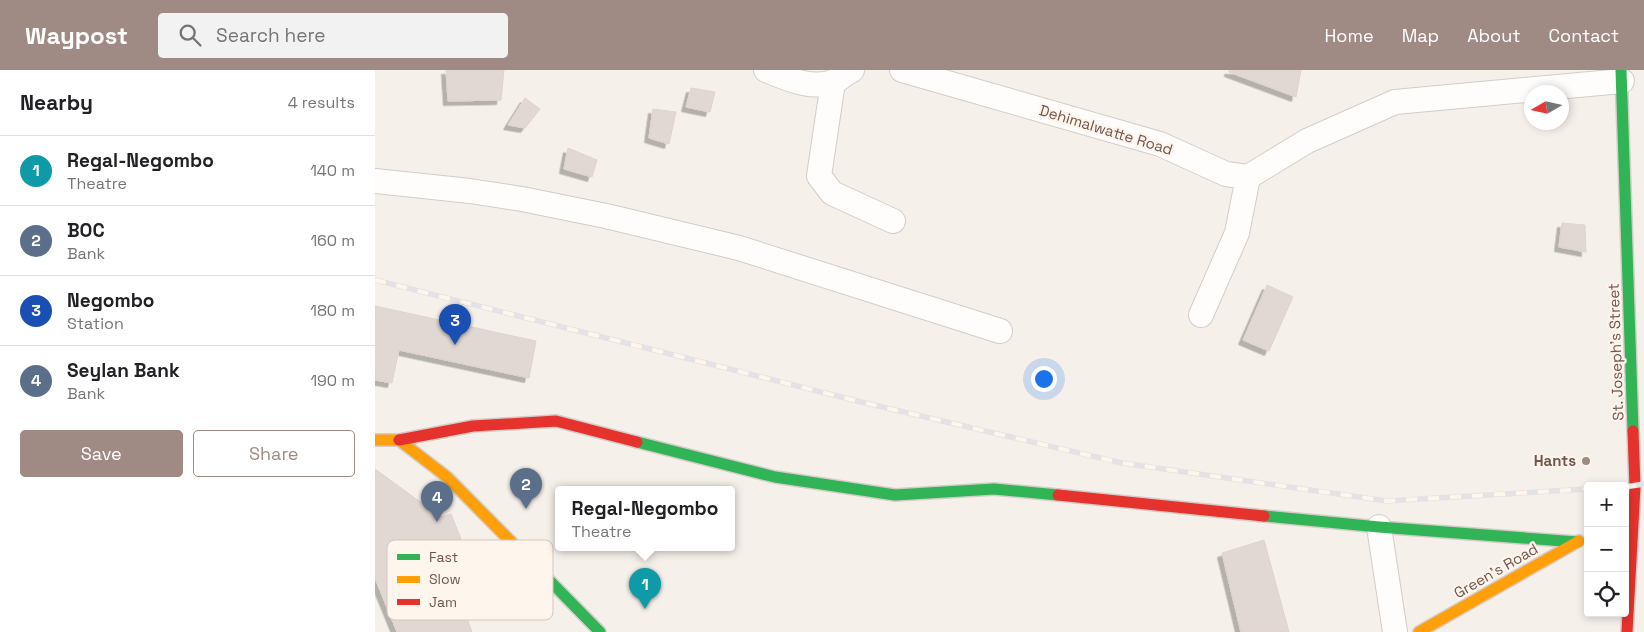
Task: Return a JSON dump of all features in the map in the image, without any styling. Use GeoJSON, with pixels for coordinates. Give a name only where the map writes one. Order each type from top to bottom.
{"type":"FeatureCollection","features":[{"type":"Feature","properties":{"kind":"street"},"geometry":{"type":"LineString","coordinates":[[766,70],[800,83],[814,84],[843,76],[819,176],[832,193],[893,221]]}},
{"type":"Feature","properties":{"kind":"street","name":"Dehimalwatte Road"},"geometry":{"type":"LineString","coordinates":[[902,70],[1160,144],[1226,174],[1248,177]]}},
{"type":"Feature","properties":{"kind":"street"},"geometry":{"type":"LineString","coordinates":[[1201,315],[1237,233],[1248,177],[1307,141],[1395,102],[1622,76]]}},
{"type":"Feature","properties":{"kind":"street","name":"St. Joseph's Street"},"geometry":{"type":"LineString","coordinates":[[1622,76],[1635,487],[1629,526],[1636,605],[1627,632]]}},
{"type":"Feature","properties":{"kind":"street"},"geometry":{"type":"LineString","coordinates":[[375,181],[471,191],[522,199],[625,220],[739,248],[1000,331]]}},
{"type":"Feature","properties":{"kind":"street"},"geometry":{"type":"LineString","coordinates":[[375,440],[399,440],[473,426],[556,421],[775,477],[895,495],[994,489],[1379,527],[1582,540]]}},
{"type":"Feature","properties":{"kind":"street"},"geometry":{"type":"LineString","coordinates":[[399,440],[447,477],[509,540]]}},
{"type":"Feature","properties":{"kind":"street"},"geometry":{"type":"LineString","coordinates":[[1629,526],[1644,522]]}},
{"type":"Feature","properties":{"kind":"street"},"geometry":{"type":"LineString","coordinates":[[1379,527],[1395,632]]}},
{"type":"Feature","properties":{"kind":"street","name":"Green's Road"},"geometry":{"type":"LineString","coordinates":[[1419,632],[1582,540]]}},
{"type":"Feature","properties":{"kind":"street"},"geometry":{"type":"LineString","coordinates":[[553,584],[600,632]]}},
{"type":"Feature","properties":{"kind":"building"},"geometry":{"type":"Polygon","coordinates":[[[446,70],[504,70],[501,100],[448,101],[446,70]]]}},
{"type":"Feature","properties":{"kind":"building"},"geometry":{"type":"Polygon","coordinates":[[[1229,70],[1301,70],[1296,97],[1229,72],[1229,70]]]}},
{"type":"Feature","properties":{"kind":"building"},"geometry":{"type":"Polygon","coordinates":[[[691,88],[715,92],[710,112],[686,107],[691,88]]]}},
{"type":"Feature","properties":{"kind":"building"},"geometry":{"type":"Polygon","coordinates":[[[525,98],[540,109],[525,128],[508,125],[525,98]]]}},
{"type":"Feature","properties":{"kind":"building"},"geometry":{"type":"Polygon","coordinates":[[[653,109],[676,112],[669,144],[649,138],[653,109]]]}},
{"type":"Feature","properties":{"kind":"building"},"geometry":{"type":"Polygon","coordinates":[[[568,148],[597,160],[592,177],[564,169],[568,148]]]}},
{"type":"Feature","properties":{"kind":"building"},"geometry":{"type":"Polygon","coordinates":[[[1562,223],[1585,225],[1586,252],[1559,247],[1562,223]]]}},
{"type":"Feature","properties":{"kind":"building"},"geometry":{"type":"Polygon","coordinates":[[[1267,285],[1293,297],[1269,351],[1243,340],[1267,285]]]}},
{"type":"Feature","properties":{"kind":"building"},"geometry":{"type":"Polygon","coordinates":[[[375,306],[536,341],[529,378],[399,350],[392,383],[375,380],[375,306]]]}},
{"type":"Feature","properties":{"kind":"building"},"geometry":{"type":"Polygon","coordinates":[[[375,469],[441,517],[451,514],[461,540],[387,540],[387,607],[375,578],[375,469]]]}},
{"type":"Feature","properties":{"kind":"building"},"geometry":{"type":"Polygon","coordinates":[[[1264,540],[1289,632],[1241,632],[1222,553],[1264,540]]]}},
{"type":"Feature","properties":{"kind":"building"},"geometry":{"type":"Polygon","coordinates":[[[392,620],[468,620],[472,632],[397,632],[392,620]]]}},
{"type":"Feature","properties":{"kind":"railway"},"geometry":{"type":"LineString","coordinates":[[375,280],[861,402],[1122,463],[1387,501],[1584,489]]}},
{"type":"Feature","properties":{"kind":"railway"},"geometry":{"type":"LineString","coordinates":[[1629,486],[1644,484]]}},
{"type":"Feature","properties":{"kind":"traffic: fast"},"geometry":{"type":"LineString","coordinates":[[1621,70],[1633,431]]}},
{"type":"Feature","properties":{"kind":"traffic: fast"},"geometry":{"type":"LineString","coordinates":[[637,442],[775,477],[895,495],[994,489],[1058,495]]}},
{"type":"Feature","properties":{"kind":"traffic: fast"},"geometry":{"type":"LineString","coordinates":[[1264,516],[1577,542]]}},
{"type":"Feature","properties":{"kind":"traffic: fast"},"geometry":{"type":"LineString","coordinates":[[553,584],[600,632]]}},
{"type":"Feature","properties":{"kind":"traffic: slow"},"geometry":{"type":"LineString","coordinates":[[375,440],[399,440],[447,477],[509,540]]}},
{"type":"Feature","properties":{"kind":"traffic: slow"},"geometry":{"type":"LineString","coordinates":[[1419,632],[1579,541]]}},
{"type":"Feature","properties":{"kind":"traffic: jam"},"geometry":{"type":"LineString","coordinates":[[399,440],[473,426],[556,421],[637,442]]}},
{"type":"Feature","properties":{"kind":"traffic: jam"},"geometry":{"type":"LineString","coordinates":[[1627,632],[1635,487],[1633,431]]}},
{"type":"Feature","properties":{"kind":"traffic: jam"},"geometry":{"type":"LineString","coordinates":[[1058,495],[1264,516]]}},
{"type":"Feature","properties":{"kind":"place","name":"Negombo"},"geometry":{"type":"Point","coordinates":[455,345]}},
{"type":"Feature","properties":{"kind":"place","name":"Hants"},"geometry":{"type":"Point","coordinates":[1586,461]}},
{"type":"Feature","properties":{"kind":"place","name":"BOC"},"geometry":{"type":"Point","coordinates":[526,509]}},
{"type":"Feature","properties":{"kind":"place","name":"Seylan Bank"},"geometry":{"type":"Point","coordinates":[437,522]}},
{"type":"Feature","properties":{"kind":"place","name":"Regal-Negombo"},"geometry":{"type":"Point","coordinates":[645,609]}}]}
